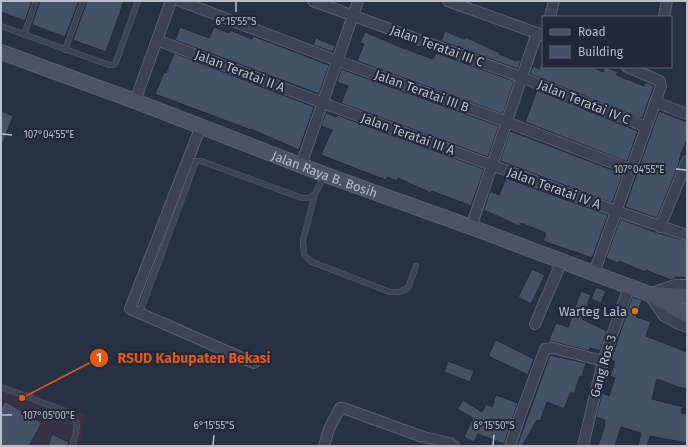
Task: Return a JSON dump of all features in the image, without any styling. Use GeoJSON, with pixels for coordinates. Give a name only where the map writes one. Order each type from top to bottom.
{"type":"FeatureCollection","features":[{"type":"Feature","properties":{"kind":"street"},"geometry":{"type":"LineString","coordinates":[[135,101],[171,1]]}},
{"type":"Feature","properties":{"kind":"street","name":"Jalan Teratai III B"},"geometry":{"type":"LineString","coordinates":[[180,1],[338,61],[507,122],[631,170]]}},
{"type":"Feature","properties":{"kind":"street","name":"Jalan Teratai III C"},"geometry":{"type":"LineString","coordinates":[[313,1],[521,77]]}},
{"type":"Feature","properties":{"kind":"street"},"geometry":{"type":"LineString","coordinates":[[301,165],[358,1]]}},
{"type":"Feature","properties":{"kind":"street"},"geometry":{"type":"LineString","coordinates":[[448,1],[540,34],[521,77],[471,227]]}},
{"type":"Feature","properties":{"kind":"street"},"geometry":{"type":"LineString","coordinates":[[550,16],[554,1]]}},
{"type":"Feature","properties":{"kind":"street"},"geometry":{"type":"LineString","coordinates":[[664,16],[666,1]]}},
{"type":"Feature","properties":{"kind":"street","name":"Jalan Teratai II A"},"geometry":{"type":"LineString","coordinates":[[157,40],[323,103]]}},
{"type":"Feature","properties":{"kind":"street","name":"Jalan Raya B. Bosih"},"geometry":{"type":"LineString","coordinates":[[1,52],[135,101],[326,175],[471,227],[649,294]]}},
{"type":"Feature","properties":{"kind":"street"},"geometry":{"type":"LineString","coordinates":[[594,273],[661,86],[660,81],[629,68]]}},
{"type":"Feature","properties":{"kind":"street","name":"Jalan Teratai IV C"},"geometry":{"type":"LineString","coordinates":[[521,77],[646,128]]}},
{"type":"Feature","properties":{"kind":"street"},"geometry":{"type":"LineString","coordinates":[[655,102],[687,114]]}},
{"type":"Feature","properties":{"kind":"street","name":"Jalan Teratai III A"},"geometry":{"type":"LineString","coordinates":[[323,103],[492,165]]}},
{"type":"Feature","properties":{"kind":"street"},"geometry":{"type":"LineString","coordinates":[[201,126],[130,309],[254,363]]}},
{"type":"Feature","properties":{"kind":"street"},"geometry":{"type":"LineString","coordinates":[[660,227],[687,161]]}},
{"type":"Feature","properties":{"kind":"street","name":"Jalan Teratai IV A"},"geometry":{"type":"LineString","coordinates":[[492,165],[660,227],[687,235]]}},
{"type":"Feature","properties":{"kind":"street"},"geometry":{"type":"LineString","coordinates":[[535,324],[562,261]]}},
{"type":"Feature","properties":{"kind":"street"},"geometry":{"type":"LineString","coordinates":[[649,294],[675,285],[687,285]]}},
{"type":"Feature","properties":{"kind":"street","name":"Gang Ros 3"},"geometry":{"type":"LineString","coordinates":[[583,446],[603,361],[630,287]]}},
{"type":"Feature","properties":{"kind":"street"},"geometry":{"type":"LineString","coordinates":[[649,294],[687,296]]}},
{"type":"Feature","properties":{"kind":"street"},"geometry":{"type":"LineString","coordinates":[[649,294],[687,314]]}},
{"type":"Feature","properties":{"kind":"street"},"geometry":{"type":"LineString","coordinates":[[649,294],[664,316],[687,327]]}},
{"type":"Feature","properties":{"kind":"street"},"geometry":{"type":"LineString","coordinates":[[510,446],[545,349],[553,348],[603,361]]}},
{"type":"Feature","properties":{"kind":"street"},"geometry":{"type":"LineString","coordinates":[[324,446],[333,420],[340,408],[342,408],[423,437],[450,443],[454,446]]}},
{"type":"Feature","properties":{"kind":"lane"},"geometry":{"type":"LineString","coordinates":[[24,35],[36,1]]}},
{"type":"Feature","properties":{"kind":"lane"},"geometry":{"type":"LineString","coordinates":[[65,50],[83,1]]}},
{"type":"Feature","properties":{"kind":"lane"},"geometry":{"type":"LineString","coordinates":[[1,26],[65,50],[113,65],[116,62],[138,1]]}},
{"type":"Feature","properties":{"kind":"lane"},"geometry":{"type":"LineString","coordinates":[[142,307],[196,161],[200,161],[302,198],[309,198],[315,194]]}},
{"type":"Feature","properties":{"kind":"lane"},"geometry":{"type":"LineString","coordinates":[[326,175],[315,194],[303,240],[304,255],[312,262],[390,292],[399,292],[408,288],[416,266]]}},
{"type":"Feature","properties":{"kind":"lane"},"geometry":{"type":"LineString","coordinates":[[1,387],[73,415],[76,420],[77,428],[72,446]]}},
{"type":"Feature","properties":{"kind":"shaded area"},"geometry":{"type":"Polygon","coordinates":[[[1,382],[85,415],[83,432],[79,446],[1,446],[1,382]]]}},
{"type":"Feature","properties":{"kind":"building"},"geometry":{"type":"Polygon","coordinates":[[[1,1],[32,1],[25,21],[1,12],[1,1]]]}},
{"type":"Feature","properties":{"kind":"building"},"geometry":{"type":"Polygon","coordinates":[[[40,1],[79,1],[65,37],[32,24],[40,1]]]}},
{"type":"Feature","properties":{"kind":"building"},"geometry":{"type":"Polygon","coordinates":[[[87,1],[124,1],[106,52],[73,40],[87,1]]]}},
{"type":"Feature","properties":{"kind":"building"},"geometry":{"type":"Polygon","coordinates":[[[180,27],[209,38],[214,27],[229,33],[230,30],[252,39],[253,36],[329,65],[319,94],[175,40],[180,27]]]}},
{"type":"Feature","properties":{"kind":"building"},"geometry":{"type":"Polygon","coordinates":[[[445,31],[464,39],[465,37],[516,61],[521,61],[518,69],[441,41],[445,31]]]}},
{"type":"Feature","properties":{"kind":"building"},"geometry":{"type":"Polygon","coordinates":[[[365,32],[433,59],[436,53],[514,81],[503,114],[357,61],[364,44],[360,43],[365,32]]]}},
{"type":"Feature","properties":{"kind":"building"},"geometry":{"type":"Polygon","coordinates":[[[316,38],[335,46],[333,52],[313,45],[316,38]]]}},
{"type":"Feature","properties":{"kind":"building"},"geometry":{"type":"Polygon","coordinates":[[[174,53],[314,107],[299,150],[251,129],[155,94],[174,53]]]}},
{"type":"Feature","properties":{"kind":"building"},"geometry":{"type":"Polygon","coordinates":[[[541,64],[542,68],[594,68],[603,72],[605,68],[608,68],[618,72],[616,75],[644,86],[646,82],[654,86],[642,119],[530,74],[533,66],[539,69],[541,64]]]}},
{"type":"Feature","properties":{"kind":"building"},"geometry":{"type":"Polygon","coordinates":[[[341,69],[499,126],[488,157],[341,103],[348,86],[337,82],[341,69]]]}},
{"type":"Feature","properties":{"kind":"building"},"geometry":{"type":"Polygon","coordinates":[[[537,90],[638,131],[627,162],[525,122],[537,90]]]}},
{"type":"Feature","properties":{"kind":"building"},"geometry":{"type":"Polygon","coordinates":[[[1,111],[13,116],[2,145],[1,145],[1,111]]]}},
{"type":"Feature","properties":{"kind":"building"},"geometry":{"type":"Polygon","coordinates":[[[659,111],[687,122],[687,139],[679,160],[680,161],[657,218],[625,207],[659,111]]]}},
{"type":"Feature","properties":{"kind":"building"},"geometry":{"type":"Polygon","coordinates":[[[326,113],[336,117],[337,115],[484,169],[471,206],[432,191],[431,193],[398,178],[397,181],[387,177],[386,180],[321,155],[332,130],[321,126],[326,113]]]}},
{"type":"Feature","properties":{"kind":"building"},"geometry":{"type":"Polygon","coordinates":[[[510,131],[623,174],[612,203],[500,161],[510,131]]]}},
{"type":"Feature","properties":{"kind":"building"},"geometry":{"type":"Polygon","coordinates":[[[506,178],[608,215],[592,258],[543,241],[546,233],[521,223],[519,226],[484,210],[490,191],[499,195],[506,178]]]}},
{"type":"Feature","properties":{"kind":"building"},"geometry":{"type":"Polygon","coordinates":[[[620,219],[658,233],[687,241],[687,278],[677,277],[671,280],[646,270],[645,272],[619,261],[618,263],[606,258],[620,219]]]}},
{"type":"Feature","properties":{"kind":"building"},"geometry":{"type":"Polygon","coordinates":[[[532,269],[545,275],[531,304],[518,297],[532,269]]]}},
{"type":"Feature","properties":{"kind":"building"},"geometry":{"type":"Polygon","coordinates":[[[596,287],[606,291],[601,303],[591,299],[596,287]]]}},
{"type":"Feature","properties":{"kind":"building"},"geometry":{"type":"Polygon","coordinates":[[[581,291],[591,295],[582,319],[607,331],[600,351],[590,348],[589,351],[554,342],[548,342],[556,323],[568,327],[581,291]]]}},
{"type":"Feature","properties":{"kind":"building"},"geometry":{"type":"Polygon","coordinates":[[[632,297],[642,300],[636,317],[651,322],[646,336],[687,352],[687,389],[657,379],[652,399],[683,407],[681,413],[687,414],[687,443],[650,436],[647,446],[638,446],[641,433],[621,427],[615,446],[598,446],[605,425],[605,420],[596,417],[602,393],[609,396],[615,378],[610,376],[615,362],[611,360],[632,297]]]}},
{"type":"Feature","properties":{"kind":"building"},"geometry":{"type":"Polygon","coordinates":[[[496,340],[534,359],[528,375],[488,356],[496,340]]]}},
{"type":"Feature","properties":{"kind":"building"},"geometry":{"type":"Polygon","coordinates":[[[550,355],[586,363],[582,377],[580,376],[574,394],[571,392],[564,409],[547,402],[540,421],[537,420],[522,446],[517,446],[550,355]]]}},
{"type":"Feature","properties":{"kind":"building"},"geometry":{"type":"Polygon","coordinates":[[[448,361],[474,371],[470,382],[444,372],[448,361]]]}},
{"type":"Feature","properties":{"kind":"building"},"geometry":{"type":"Polygon","coordinates":[[[496,395],[518,403],[504,444],[478,434],[474,442],[464,437],[473,418],[457,409],[463,400],[482,412],[486,404],[492,407],[496,395]]]}},
{"type":"Feature","properties":{"kind":"building"},"geometry":{"type":"Polygon","coordinates":[[[5,401],[42,423],[29,446],[1,446],[1,408],[5,401]]]}},
{"type":"Feature","properties":{"kind":"building"},"geometry":{"type":"Polygon","coordinates":[[[52,434],[69,442],[68,446],[48,446],[52,434]]]}},
{"type":"Feature","properties":{"kind":"place","name":"Warteg Lala"},"geometry":{"type":"Point","coordinates":[635,311]}},
{"type":"Feature","properties":{"kind":"place","name":"RSUD Kabupaten Bekasi"},"geometry":{"type":"Point","coordinates":[22,398]}}]}
